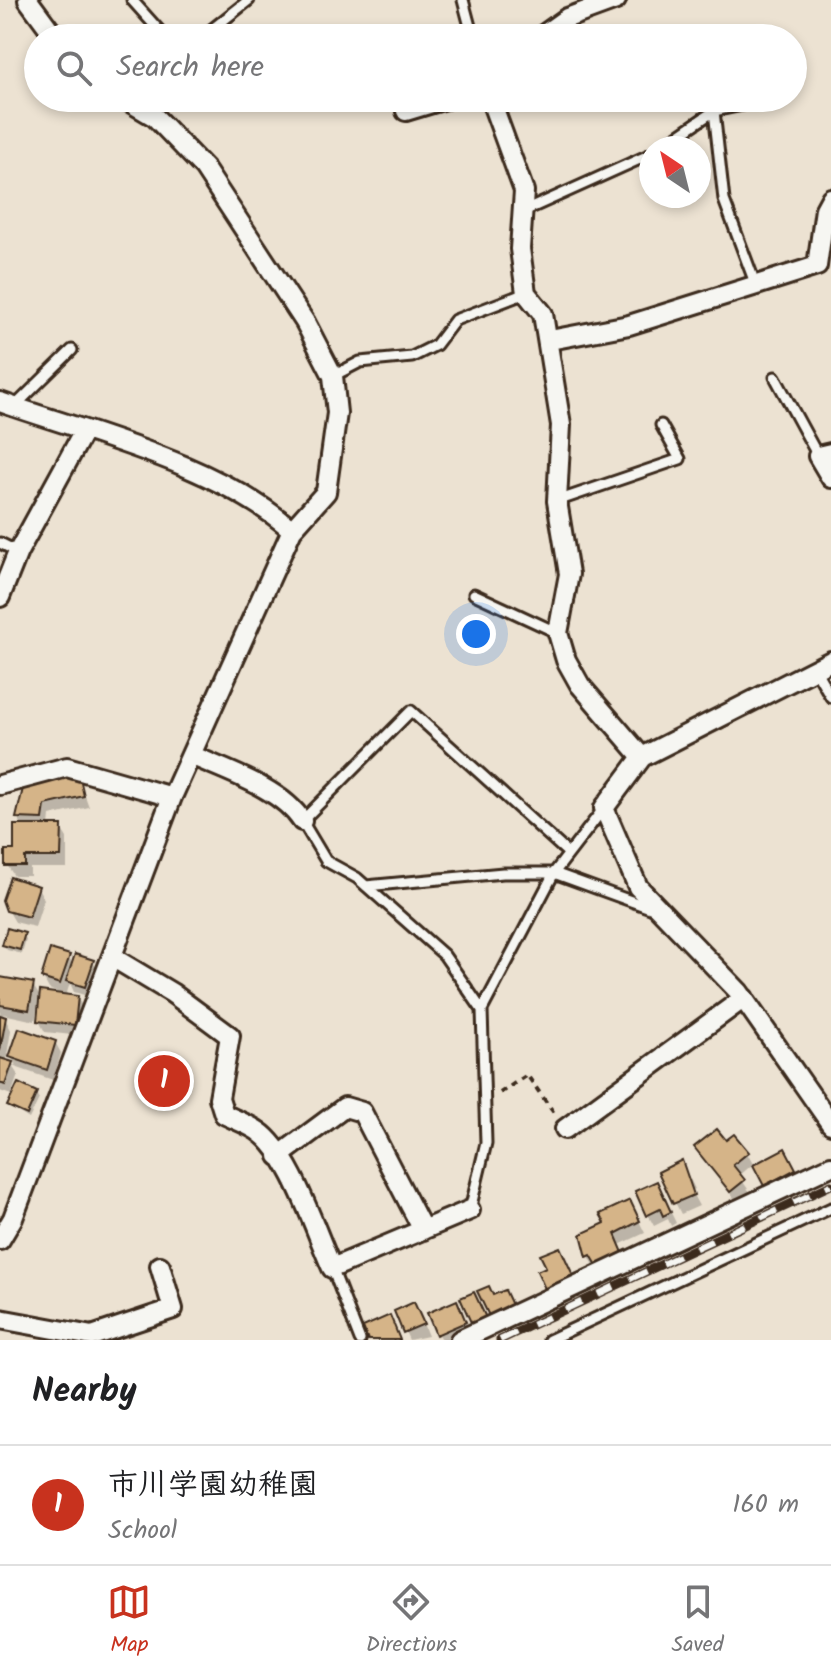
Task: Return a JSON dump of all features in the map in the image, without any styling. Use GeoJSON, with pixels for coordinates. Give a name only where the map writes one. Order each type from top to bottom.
{"type":"FeatureCollection","features":[{"type":"Feature","properties":{"kind":"street"},"geometry":{"type":"LineString","coordinates":[[28,0],[46,24]]}},
{"type":"Feature","properties":{"kind":"street"},"geometry":{"type":"LineString","coordinates":[[559,24],[616,0]]}},
{"type":"Feature","properties":{"kind":"street"},"geometry":{"type":"LineString","coordinates":[[0,1240],[13,1218],[172,797],[292,530],[326,492],[337,413],[333,376],[305,322],[204,168],[147,112]]}},
{"type":"Feature","properties":{"kind":"street"},"geometry":{"type":"LineString","coordinates":[[495,112],[524,191],[520,249],[526,293],[543,314],[550,340],[561,425],[557,501],[569,574],[558,633],[566,660],[580,685],[642,757]]}},
{"type":"Feature","properties":{"kind":"street"},"geometry":{"type":"LineString","coordinates":[[550,340],[629,325],[717,299],[755,283],[824,268],[825,209],[831,198]]}},
{"type":"Feature","properties":{"kind":"street"},"geometry":{"type":"LineString","coordinates":[[7,405],[220,481],[263,504],[292,530]]}},
{"type":"Feature","properties":{"kind":"street"},"geometry":{"type":"LineString","coordinates":[[0,597],[18,552],[84,431]]}},
{"type":"Feature","properties":{"kind":"street"},"geometry":{"type":"LineString","coordinates":[[825,454],[831,478]]}},
{"type":"Feature","properties":{"kind":"street"},"geometry":{"type":"LineString","coordinates":[[823,665],[642,757],[604,808],[638,887],[744,998],[831,1124]]}},
{"type":"Feature","properties":{"kind":"street"},"geometry":{"type":"LineString","coordinates":[[191,755],[249,782],[295,810],[302,821]]}},
{"type":"Feature","properties":{"kind":"street"},"geometry":{"type":"LineString","coordinates":[[0,785],[67,767],[172,797]]}},
{"type":"Feature","properties":{"kind":"street"},"geometry":{"type":"LineString","coordinates":[[112,957],[172,993],[230,1036],[219,1098],[224,1114],[258,1131],[279,1156],[332,1268],[470,1210]]}},
{"type":"Feature","properties":{"kind":"street"},"geometry":{"type":"LineString","coordinates":[[565,1129],[744,998]]}},
{"type":"Feature","properties":{"kind":"street"},"geometry":{"type":"LineString","coordinates":[[279,1156],[345,1107],[362,1112],[423,1230]]}},
{"type":"Feature","properties":{"kind":"street"},"geometry":{"type":"LineString","coordinates":[[460,1340],[831,1166]]}},
{"type":"Feature","properties":{"kind":"street"},"geometry":{"type":"LineString","coordinates":[[0,1319],[92,1336],[173,1309],[160,1266]]}},
{"type":"Feature","properties":{"kind":"lane"},"geometry":{"type":"LineString","coordinates":[[132,0],[153,24]]}},
{"type":"Feature","properties":{"kind":"lane"},"geometry":{"type":"LineString","coordinates":[[219,24],[249,0]]}},
{"type":"Feature","properties":{"kind":"lane"},"geometry":{"type":"LineString","coordinates":[[463,0],[469,24]]}},
{"type":"Feature","properties":{"kind":"lane"},"geometry":{"type":"LineString","coordinates":[[678,136],[713,112]]}},
{"type":"Feature","properties":{"kind":"lane"},"geometry":{"type":"LineString","coordinates":[[714,112],[724,200],[755,283]]}},
{"type":"Feature","properties":{"kind":"lane"},"geometry":{"type":"LineString","coordinates":[[522,212],[639,159]]}},
{"type":"Feature","properties":{"kind":"lane"},"geometry":{"type":"LineString","coordinates":[[333,376],[360,362],[412,357],[436,345],[455,320],[526,293]]}},
{"type":"Feature","properties":{"kind":"lane"},"geometry":{"type":"LineString","coordinates":[[7,405],[72,350]]}},
{"type":"Feature","properties":{"kind":"lane"},"geometry":{"type":"LineString","coordinates":[[775,377],[825,454]]}},
{"type":"Feature","properties":{"kind":"lane"},"geometry":{"type":"LineString","coordinates":[[557,501],[680,459],[661,425]]}},
{"type":"Feature","properties":{"kind":"lane"},"geometry":{"type":"LineString","coordinates":[[0,543],[18,552]]}},
{"type":"Feature","properties":{"kind":"lane"},"geometry":{"type":"LineString","coordinates":[[474,594],[558,633]]}},
{"type":"Feature","properties":{"kind":"lane"},"geometry":{"type":"LineString","coordinates":[[823,665],[831,697]]}},
{"type":"Feature","properties":{"kind":"lane"},"geometry":{"type":"LineString","coordinates":[[482,1010],[444,955],[366,886],[326,861],[302,821],[411,711],[568,853]]}},
{"type":"Feature","properties":{"kind":"lane"},"geometry":{"type":"LineString","coordinates":[[470,1210],[486,1143],[482,1010],[554,873],[604,808]]}},
{"type":"Feature","properties":{"kind":"lane"},"geometry":{"type":"LineString","coordinates":[[366,886],[503,873],[554,873],[660,911]]}},
{"type":"Feature","properties":{"kind":"lane"},"geometry":{"type":"LineString","coordinates":[[549,1340],[831,1208]]}},
{"type":"Feature","properties":{"kind":"lane"},"geometry":{"type":"LineString","coordinates":[[332,1268],[360,1340]]}},
{"type":"Feature","properties":{"kind":"path"},"geometry":{"type":"LineString","coordinates":[[484,1103],[527,1075],[565,1129]]}},
{"type":"Feature","properties":{"kind":"building"},"geometry":{"type":"Polygon","coordinates":[[[79,774],[84,796],[45,805],[43,819],[16,818],[24,784],[79,774]]]}},
{"type":"Feature","properties":{"kind":"building"},"geometry":{"type":"Polygon","coordinates":[[[14,825],[62,825],[61,857],[25,857],[25,866],[5,866],[5,850],[14,850],[14,825]]]}},
{"type":"Feature","properties":{"kind":"building"},"geometry":{"type":"Polygon","coordinates":[[[10,877],[39,886],[29,917],[6,911],[2,900],[10,877]]]}},
{"type":"Feature","properties":{"kind":"building"},"geometry":{"type":"Polygon","coordinates":[[[7,928],[25,933],[20,950],[2,945],[7,928]]]}},
{"type":"Feature","properties":{"kind":"building"},"geometry":{"type":"Polygon","coordinates":[[[50,949],[70,955],[60,984],[41,978],[50,949]]]}},
{"type":"Feature","properties":{"kind":"building"},"geometry":{"type":"Polygon","coordinates":[[[75,954],[94,960],[85,987],[66,981],[75,954]]]}},
{"type":"Feature","properties":{"kind":"building"},"geometry":{"type":"Polygon","coordinates":[[[0,977],[34,983],[29,1010],[0,1005],[0,977]]]}},
{"type":"Feature","properties":{"kind":"building"},"geometry":{"type":"Polygon","coordinates":[[[40,991],[78,996],[75,1025],[37,1021],[40,991]]]}},
{"type":"Feature","properties":{"kind":"building"},"geometry":{"type":"Polygon","coordinates":[[[0,1015],[6,1017],[0,1051],[0,1015]]]}},
{"type":"Feature","properties":{"kind":"building"},"geometry":{"type":"Polygon","coordinates":[[[19,1028],[56,1041],[47,1070],[9,1057],[19,1028]]]}},
{"type":"Feature","properties":{"kind":"building"},"geometry":{"type":"Polygon","coordinates":[[[0,1058],[13,1062],[5,1085],[0,1083],[0,1058]]]}},
{"type":"Feature","properties":{"kind":"building"},"geometry":{"type":"Polygon","coordinates":[[[18,1083],[37,1092],[27,1115],[7,1106],[18,1083]]]}},
{"type":"Feature","properties":{"kind":"building"},"geometry":{"type":"Polygon","coordinates":[[[717,1129],[726,1140],[734,1134],[749,1152],[733,1165],[745,1180],[730,1192],[694,1147],[717,1129]]]}},
{"type":"Feature","properties":{"kind":"building"},"geometry":{"type":"Polygon","coordinates":[[[785,1148],[796,1169],[764,1186],[753,1165],[785,1148]]]}},
{"type":"Feature","properties":{"kind":"building"},"geometry":{"type":"Polygon","coordinates":[[[682,1160],[694,1195],[673,1204],[658,1172],[682,1160]]]}},
{"type":"Feature","properties":{"kind":"building"},"geometry":{"type":"Polygon","coordinates":[[[657,1181],[671,1212],[663,1216],[660,1209],[646,1216],[635,1191],[657,1181]]]}},
{"type":"Feature","properties":{"kind":"building"},"geometry":{"type":"Polygon","coordinates":[[[630,1200],[640,1221],[615,1234],[624,1255],[598,1267],[591,1255],[587,1257],[581,1234],[605,1223],[600,1214],[630,1200]]]}},
{"type":"Feature","properties":{"kind":"building"},"geometry":{"type":"Polygon","coordinates":[[[560,1247],[573,1275],[545,1289],[537,1271],[546,1267],[540,1255],[560,1247]]]}},
{"type":"Feature","properties":{"kind":"building"},"geometry":{"type":"Polygon","coordinates":[[[489,1286],[493,1295],[505,1290],[513,1307],[490,1318],[477,1291],[489,1286]]]}},
{"type":"Feature","properties":{"kind":"building"},"geometry":{"type":"Polygon","coordinates":[[[474,1292],[487,1320],[473,1327],[460,1298],[474,1292]]]}},
{"type":"Feature","properties":{"kind":"building"},"geometry":{"type":"Polygon","coordinates":[[[457,1300],[466,1322],[436,1335],[427,1313],[457,1300]]]}},
{"type":"Feature","properties":{"kind":"building"},"geometry":{"type":"Polygon","coordinates":[[[414,1302],[424,1324],[403,1333],[394,1311],[414,1302]]]}},
{"type":"Feature","properties":{"kind":"building"},"geometry":{"type":"Polygon","coordinates":[[[390,1315],[400,1340],[368,1340],[363,1327],[390,1315]]]}},
{"type":"Feature","properties":{"kind":"railway"},"geometry":{"type":"LineString","coordinates":[[500,1340],[831,1185]]}},
{"type":"Feature","properties":{"kind":"place","name":"市川学園幼稚園"},"geometry":{"type":"Point","coordinates":[164,1081]}}]}
